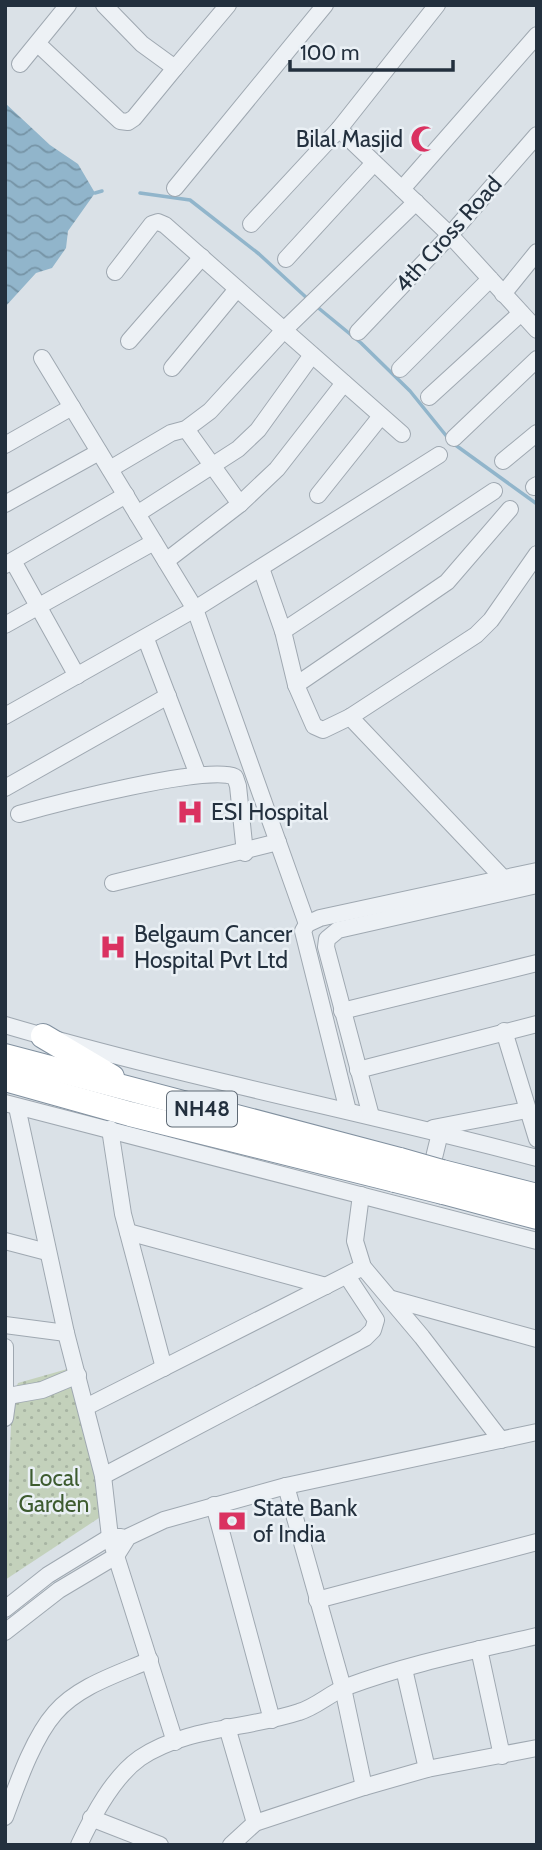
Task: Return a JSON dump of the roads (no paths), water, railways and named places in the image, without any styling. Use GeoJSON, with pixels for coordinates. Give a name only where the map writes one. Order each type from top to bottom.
{"type":"FeatureCollection","features":[{"type":"Feature","properties":{"kind":"highway"},"geometry":{"type":"LineString","coordinates":[[43,1036],[140,1093]]}},
{"type":"Feature","properties":{"kind":"highway","name":"NH48"},"geometry":{"type":"LineString","coordinates":[[5,1056],[443,1182],[537,1217]]}},
{"type":"Feature","properties":{"kind":"highway","name":"NH48"},"geometry":{"type":"LineString","coordinates":[[5,1079],[143,1117],[398,1170]]}},
{"type":"Feature","properties":{"kind":"highway","name":"NH48"},"geometry":{"type":"LineString","coordinates":[[443,1182],[537,1196]]}},
{"type":"Feature","properties":{"kind":"street"},"geometry":{"type":"LineString","coordinates":[[20,64],[68,5]]}},
{"type":"Feature","properties":{"kind":"street"},"geometry":{"type":"LineString","coordinates":[[104,5],[142,44],[174,68]]}},
{"type":"Feature","properties":{"kind":"street"},"geometry":{"type":"LineString","coordinates":[[38,44],[120,121],[128,122],[228,5]]}},
{"type":"Feature","properties":{"kind":"street"},"geometry":{"type":"LineString","coordinates":[[175,188],[325,5]]}},
{"type":"Feature","properties":{"kind":"street"},"geometry":{"type":"LineString","coordinates":[[251,224],[339,129],[437,5]]}},
{"type":"Feature","properties":{"kind":"street"},"geometry":{"type":"LineString","coordinates":[[402,189],[537,35]]}},
{"type":"Feature","properties":{"kind":"street"},"geometry":{"type":"LineString","coordinates":[[339,129],[450,235],[537,330]]}},
{"type":"Feature","properties":{"kind":"street","name":"4th Cross Road"},"geometry":{"type":"LineString","coordinates":[[358,332],[450,235],[537,135]]}},
{"type":"Feature","properties":{"kind":"street"},"geometry":{"type":"LineString","coordinates":[[286,259],[374,163]]}},
{"type":"Feature","properties":{"kind":"street"},"geometry":{"type":"LineString","coordinates":[[110,469],[171,433],[186,429],[210,411],[284,330],[416,202]]}},
{"type":"Feature","properties":{"kind":"street"},"geometry":{"type":"LineString","coordinates":[[114,272],[152,224],[158,222],[202,257],[402,434]]}},
{"type":"Feature","properties":{"kind":"street"},"geometry":{"type":"LineString","coordinates":[[503,294],[537,252]]}},
{"type":"Feature","properties":{"kind":"street"},"geometry":{"type":"LineString","coordinates":[[129,341],[202,257]]}},
{"type":"Feature","properties":{"kind":"street"},"geometry":{"type":"LineString","coordinates":[[400,369],[490,279]]}},
{"type":"Feature","properties":{"kind":"street"},"geometry":{"type":"LineString","coordinates":[[172,368],[237,289]]}},
{"type":"Feature","properties":{"kind":"street"},"geometry":{"type":"LineString","coordinates":[[429,397],[521,313]]}},
{"type":"Feature","properties":{"kind":"street"},"geometry":{"type":"LineString","coordinates":[[137,514],[238,449],[258,430],[312,355]]}},
{"type":"Feature","properties":{"kind":"street"},"geometry":{"type":"LineString","coordinates":[[42,358],[195,609],[307,924]]}},
{"type":"Feature","properties":{"kind":"street"},"geometry":{"type":"LineString","coordinates":[[454,438],[537,359]]}},
{"type":"Feature","properties":{"kind":"street"},"geometry":{"type":"LineString","coordinates":[[166,561],[240,504],[277,469],[344,383]]}},
{"type":"Feature","properties":{"kind":"street"},"geometry":{"type":"LineString","coordinates":[[5,445],[72,407]]}},
{"type":"Feature","properties":{"kind":"street"},"geometry":{"type":"LineString","coordinates":[[318,495],[381,416]]}},
{"type":"Feature","properties":{"kind":"street"},"geometry":{"type":"LineString","coordinates":[[186,429],[240,504]]}},
{"type":"Feature","properties":{"kind":"street"},"geometry":{"type":"LineString","coordinates":[[503,461],[537,433]]}},
{"type":"Feature","properties":{"kind":"street"},"geometry":{"type":"LineString","coordinates":[[5,504],[99,452]]}},
{"type":"Feature","properties":{"kind":"street"},"geometry":{"type":"LineString","coordinates":[[5,716],[146,639],[439,455]]}},
{"type":"Feature","properties":{"kind":"street"},"geometry":{"type":"LineString","coordinates":[[283,631],[494,491]]}},
{"type":"Feature","properties":{"kind":"street"},"geometry":{"type":"LineString","coordinates":[[77,676],[38,607],[9,563],[126,495]]}},
{"type":"Feature","properties":{"kind":"street"},"geometry":{"type":"LineString","coordinates":[[296,685],[447,582],[510,509]]}},
{"type":"Feature","properties":{"kind":"street"},"geometry":{"type":"LineString","coordinates":[[5,625],[154,542]]}},
{"type":"Feature","properties":{"kind":"street"},"geometry":{"type":"LineString","coordinates":[[261,568],[283,631],[296,685],[314,726],[323,730],[350,717],[476,635],[491,620],[537,554]]}},
{"type":"Feature","properties":{"kind":"street"},"geometry":{"type":"LineString","coordinates":[[146,639],[198,775]]}},
{"type":"Feature","properties":{"kind":"street"},"geometry":{"type":"LineString","coordinates":[[5,788],[168,696]]}},
{"type":"Feature","properties":{"kind":"street"},"geometry":{"type":"LineString","coordinates":[[350,717],[504,878]]}},
{"type":"Feature","properties":{"kind":"street"},"geometry":{"type":"LineString","coordinates":[[19,814],[56,803],[198,775],[227,773],[235,777],[245,853]]}},
{"type":"Feature","properties":{"kind":"street"},"geometry":{"type":"LineString","coordinates":[[113,883],[245,853],[278,842]]}},
{"type":"Feature","properties":{"kind":"street"},"geometry":{"type":"LineString","coordinates":[[348,1111],[303,932],[307,924],[320,918],[537,871]]}},
{"type":"Feature","properties":{"kind":"street"},"geometry":{"type":"LineString","coordinates":[[371,1116],[326,947],[327,939],[338,930],[537,885]]}},
{"type":"Feature","properties":{"kind":"street"},"geometry":{"type":"LineString","coordinates":[[342,1011],[537,963]]}},
{"type":"Feature","properties":{"kind":"street"},"geometry":{"type":"LineString","coordinates":[[358,1070],[537,1024]]}},
{"type":"Feature","properties":{"kind":"street"},"geometry":{"type":"LineString","coordinates":[[5,1025],[151,1066],[434,1131],[537,1158]]}},
{"type":"Feature","properties":{"kind":"street"},"geometry":{"type":"LineString","coordinates":[[505,1031],[529,1101],[537,1139]]}},
{"type":"Feature","properties":{"kind":"street"},"geometry":{"type":"LineString","coordinates":[[434,1131],[529,1101]]}},
{"type":"Feature","properties":{"kind":"street"},"geometry":{"type":"LineString","coordinates":[[175,1742],[110,1537],[103,1476],[11,1105],[537,1241]]}},
{"type":"Feature","properties":{"kind":"street"},"geometry":{"type":"LineString","coordinates":[[110,1129],[128,1232],[164,1368]]}},
{"type":"Feature","properties":{"kind":"street"},"geometry":{"type":"LineString","coordinates":[[421,1211],[434,1131]]}},
{"type":"Feature","properties":{"kind":"street"},"geometry":{"type":"LineString","coordinates":[[361,1195],[355,1241],[363,1267],[392,1299],[501,1440]]}},
{"type":"Feature","properties":{"kind":"street"},"geometry":{"type":"LineString","coordinates":[[128,1232],[326,1286]]}},
{"type":"Feature","properties":{"kind":"street"},"geometry":{"type":"LineString","coordinates":[[5,1241],[47,1252]]}},
{"type":"Feature","properties":{"kind":"street"},"geometry":{"type":"LineString","coordinates":[[86,1407],[363,1267]]}},
{"type":"Feature","properties":{"kind":"street"},"geometry":{"type":"LineString","coordinates":[[103,1476],[365,1338],[373,1330],[376,1320],[347,1276]]}},
{"type":"Feature","properties":{"kind":"street"},"geometry":{"type":"LineString","coordinates":[[392,1299],[537,1339]]}},
{"type":"Feature","properties":{"kind":"street"},"geometry":{"type":"LineString","coordinates":[[5,1325],[66,1333]]}},
{"type":"Feature","properties":{"kind":"street"},"geometry":{"type":"LineString","coordinates":[[5,1347],[5,1418]]}},
{"type":"Feature","properties":{"kind":"street"},"geometry":{"type":"LineString","coordinates":[[6,1396],[42,1390],[78,1375]]}},
{"type":"Feature","properties":{"kind":"street"},"geometry":{"type":"LineString","coordinates":[[5,1608],[48,1575],[110,1537],[128,1537],[164,1520],[286,1486],[537,1432]]}},
{"type":"Feature","properties":{"kind":"street"},"geometry":{"type":"LineString","coordinates":[[286,1486],[343,1688],[364,1787]]}},
{"type":"Feature","properties":{"kind":"street"},"geometry":{"type":"LineString","coordinates":[[214,1505],[272,1720]]}},
{"type":"Feature","properties":{"kind":"street"},"geometry":{"type":"LineString","coordinates":[[5,1632],[59,1590],[116,1556],[128,1537]]}},
{"type":"Feature","properties":{"kind":"street"},"geometry":{"type":"LineString","coordinates":[[317,1600],[537,1542]]}},
{"type":"Feature","properties":{"kind":"street"},"geometry":{"type":"LineString","coordinates":[[79,1845],[91,1818],[138,1760],[175,1742],[227,1727],[272,1720],[313,1707],[343,1688],[404,1669],[537,1636]]}},
{"type":"Feature","properties":{"kind":"street"},"geometry":{"type":"LineString","coordinates":[[480,1649],[502,1756]]}},
{"type":"Feature","properties":{"kind":"street"},"geometry":{"type":"LineString","coordinates":[[5,1817],[18,1784],[56,1712],[91,1686],[150,1660]]}},
{"type":"Feature","properties":{"kind":"street"},"geometry":{"type":"LineString","coordinates":[[404,1669],[427,1769]]}},
{"type":"Feature","properties":{"kind":"street"},"geometry":{"type":"LineString","coordinates":[[227,1727],[255,1823]]}},
{"type":"Feature","properties":{"kind":"street"},"geometry":{"type":"LineString","coordinates":[[231,1845],[255,1823],[364,1787],[427,1769],[537,1748]]}},
{"type":"Feature","properties":{"kind":"street"},"geometry":{"type":"LineString","coordinates":[[91,1818],[160,1845]]}},
{"type":"Feature","properties":{"kind":"water"},"geometry":{"type":"Polygon","coordinates":[[[5,103],[50,145],[78,164],[95,193],[68,231],[66,248],[52,268],[36,273],[5,307],[5,103]]]}},
{"type":"Feature","properties":{"kind":"waterway"},"geometry":{"type":"LineString","coordinates":[[95,193],[102,191]]}},
{"type":"Feature","properties":{"kind":"waterway"},"geometry":{"type":"LineString","coordinates":[[140,193],[190,200],[259,254],[309,300]]}},
{"type":"Feature","properties":{"kind":"waterway"},"geometry":{"type":"LineString","coordinates":[[316,306],[361,343],[410,391],[448,438]]}},
{"type":"Feature","properties":{"kind":"waterway"},"geometry":{"type":"LineString","coordinates":[[454,444],[537,504]]}},
{"type":"Feature","properties":{"kind":"place","name":"Bilal Masjid"},"geometry":{"type":"Point","coordinates":[424,139]}},
{"type":"Feature","properties":{"kind":"place","name":"ESI Hospital"},"geometry":{"type":"Point","coordinates":[190,812]}},
{"type":"Feature","properties":{"kind":"place","name":"Belgaum Cancer Hospital Pvt Ltd"},"geometry":{"type":"Point","coordinates":[113,947]}},
{"type":"Feature","properties":{"kind":"place","name":"State Bank of India"},"geometry":{"type":"Point","coordinates":[232,1521]}},
{"type":"Feature","properties":{"kind":"park label","name":"Local Garden"},"geometry":{"type":"Point","coordinates":[54,1491]}}]}
